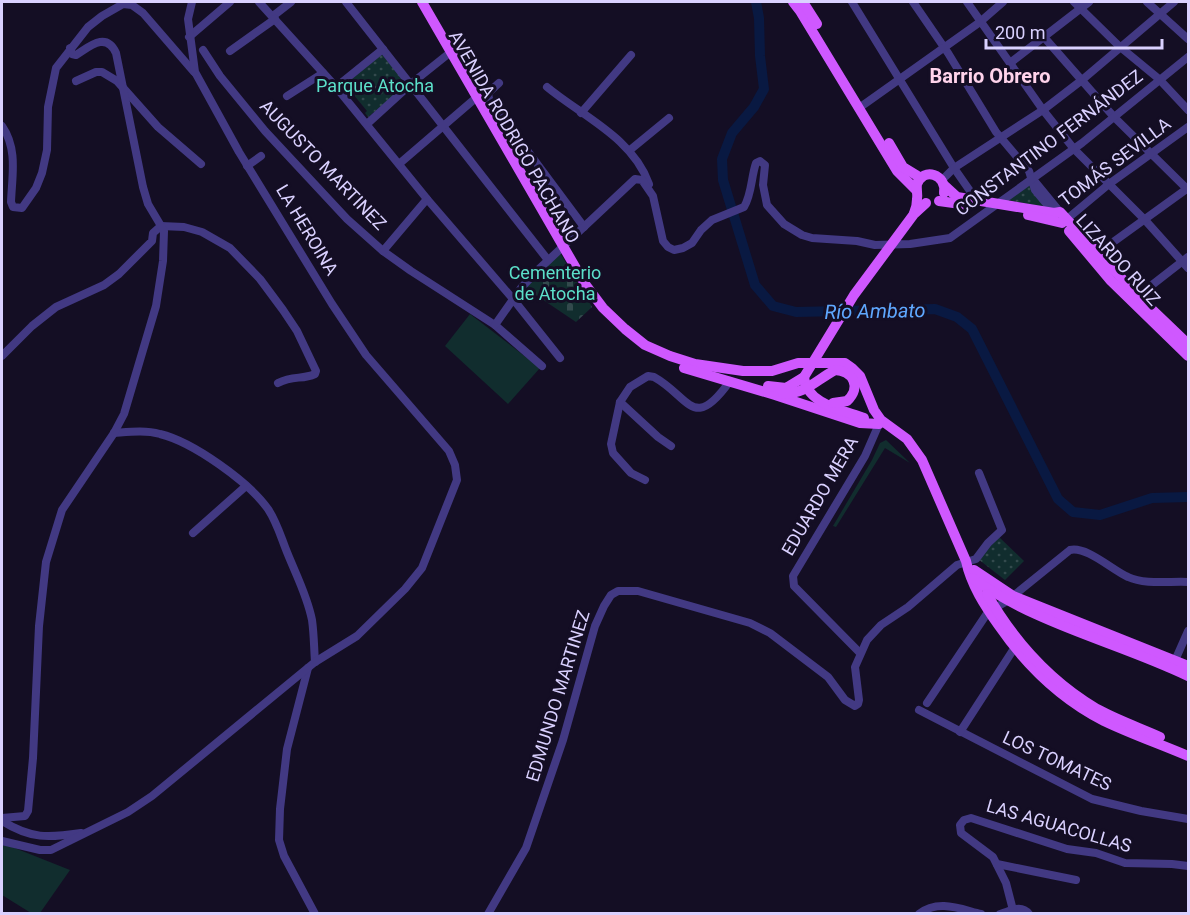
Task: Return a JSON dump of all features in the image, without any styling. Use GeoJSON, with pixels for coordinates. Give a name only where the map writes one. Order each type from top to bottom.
{"type":"FeatureCollection","features":[{"type":"Feature","properties":{"kind":"main road","name":"AVENIDA RODRIGO PACHANO"},"geometry":{"type":"LineString","coordinates":[[417,2],[450,52]]}},
{"type":"Feature","properties":{"kind":"main road","name":"AVENIDA RODRIGO PACHANO"},"geometry":{"type":"LineString","coordinates":[[422,2],[561,249],[598,309],[623,335],[675,365],[860,423],[880,422],[905,443],[924,466],[939,494],[966,561],[992,610]]}},
{"type":"Feature","properties":{"kind":"main road"},"geometry":{"type":"LineString","coordinates":[[793,2],[806,5],[897,171],[926,203]]}},
{"type":"Feature","properties":{"kind":"main road"},"geometry":{"type":"LineString","coordinates":[[862,106],[903,167],[921,178],[934,175],[957,197],[1061,217]]}},
{"type":"Feature","properties":{"kind":"main road"},"geometry":{"type":"LineString","coordinates":[[914,214],[921,178]]}},
{"type":"Feature","properties":{"kind":"main road"},"geometry":{"type":"LineString","coordinates":[[939,201],[944,195],[944,183]]}},
{"type":"Feature","properties":{"kind":"main road"},"geometry":{"type":"LineString","coordinates":[[708,366],[744,380],[774,388],[786,388],[804,377],[854,295],[914,214],[926,203],[939,201],[994,205]]}},
{"type":"Feature","properties":{"kind":"main road","name":"LIZARDO RUIZ"},"geometry":{"type":"LineString","coordinates":[[1061,217],[1098,253],[1135,299],[1188,344]]}},
{"type":"Feature","properties":{"kind":"main road","name":"LIZARDO RUIZ"},"geometry":{"type":"LineString","coordinates":[[1061,217],[1188,356]]}},
{"type":"Feature","properties":{"kind":"main road","name":"AVENIDA RODRIGO PACHANO"},"geometry":{"type":"LineString","coordinates":[[561,249],[595,297],[625,329],[654,350],[708,366]]}},
{"type":"Feature","properties":{"kind":"main road"},"geometry":{"type":"LineString","coordinates":[[775,395],[794,394],[819,382],[835,370],[843,370],[850,374],[854,382],[854,389],[847,401],[836,405],[814,394],[808,387],[808,378],[815,358]]}},
{"type":"Feature","properties":{"kind":"main road"},"geometry":{"type":"LineString","coordinates":[[708,366],[743,371],[772,370],[798,363],[844,363],[860,376],[880,422]]}},
{"type":"Feature","properties":{"kind":"main road"},"geometry":{"type":"LineString","coordinates":[[804,377],[805,386],[812,396],[880,422]]}},
{"type":"Feature","properties":{"kind":"main road"},"geometry":{"type":"LineString","coordinates":[[972,573],[981,584],[992,610],[1016,645],[1054,683],[1103,716],[1166,742],[1188,748]]}},
{"type":"Feature","properties":{"kind":"main road"},"geometry":{"type":"LineString","coordinates":[[972,573],[1010,598]]}},
{"type":"Feature","properties":{"kind":"main road"},"geometry":{"type":"LineString","coordinates":[[981,584],[1067,623],[1135,650],[1174,664],[1188,666]]}},
{"type":"Feature","properties":{"kind":"main road"},"geometry":{"type":"LineString","coordinates":[[1174,664],[1188,676]]}},
{"type":"Feature","properties":{"kind":"main road"},"geometry":{"type":"LineString","coordinates":[[1166,742],[1188,756]]}},
{"type":"Feature","properties":{"kind":"street","name":"LA HEROINA"},"geometry":{"type":"LineString","coordinates":[[192,2],[188,18],[195,72],[247,166],[366,355],[449,451],[455,465],[457,480],[422,568],[405,589],[357,636],[311,665]]}},
{"type":"Feature","properties":{"kind":"street"},"geometry":{"type":"LineString","coordinates":[[189,37],[230,2]]}},
{"type":"Feature","properties":{"kind":"street"},"geometry":{"type":"LineString","coordinates":[[259,2],[336,87],[560,358]]}},
{"type":"Feature","properties":{"kind":"street"},"geometry":{"type":"LineString","coordinates":[[230,51],[274,18],[291,2]]}},
{"type":"Feature","properties":{"kind":"street"},"geometry":{"type":"LineString","coordinates":[[346,2],[412,83],[443,127],[548,260]]}},
{"type":"Feature","properties":{"kind":"street"},"geometry":{"type":"LineString","coordinates":[[852,2],[954,168],[977,201]]}},
{"type":"Feature","properties":{"kind":"street","name":"LIZARDO RUIZ"},"geometry":{"type":"LineString","coordinates":[[913,2],[1000,137],[1029,171],[1035,190],[1061,217]]}},
{"type":"Feature","properties":{"kind":"street"},"geometry":{"type":"LineString","coordinates":[[967,2],[1043,110],[1074,148],[1187,262],[1135,299]]}},
{"type":"Feature","properties":{"kind":"street"},"geometry":{"type":"LineString","coordinates":[[862,106],[980,22],[1003,2]]}},
{"type":"Feature","properties":{"kind":"street"},"geometry":{"type":"LineString","coordinates":[[1010,63],[1077,5],[1089,2]]}},
{"type":"Feature","properties":{"kind":"street"},"geometry":{"type":"LineString","coordinates":[[1148,2],[1188,39]]}},
{"type":"Feature","properties":{"kind":"street"},"geometry":{"type":"LineString","coordinates":[[944,183],[954,168],[1043,110],[1174,2]]}},
{"type":"Feature","properties":{"kind":"street"},"geometry":{"type":"LineString","coordinates":[[2,126],[14,155],[11,202],[13,207],[22,208],[36,188],[42,173],[47,150],[48,107],[56,68],[88,27],[123,4],[132,5],[143,13],[195,72]]}},
{"type":"Feature","properties":{"kind":"street"},"geometry":{"type":"LineString","coordinates":[[1077,5],[1119,46],[1159,79],[1188,110]]}},
{"type":"Feature","properties":{"kind":"street"},"geometry":{"type":"LineString","coordinates":[[1043,36],[1114,117],[1188,189],[1098,253]]}},
{"type":"Feature","properties":{"kind":"street"},"geometry":{"type":"LineString","coordinates":[[2,819],[21,818],[28,811],[33,758],[39,626],[46,562],[62,510],[114,433],[130,395],[156,306],[164,261],[164,231],[148,204],[143,188],[116,53],[109,44],[104,42],[93,43],[76,55],[72,54],[70,48]]}},
{"type":"Feature","properties":{"kind":"street"},"geometry":{"type":"LineString","coordinates":[[336,87],[383,49]]}},
{"type":"Feature","properties":{"kind":"street","name":"AUGUSTO MARTINEZ"},"geometry":{"type":"LineString","coordinates":[[203,50],[220,76],[265,131],[347,219],[383,251],[495,325],[542,366]]}},
{"type":"Feature","properties":{"kind":"street"},"geometry":{"type":"LineString","coordinates":[[367,124],[450,52]]}},
{"type":"Feature","properties":{"kind":"street"},"geometry":{"type":"LineString","coordinates":[[581,112],[631,55]]}},
{"type":"Feature","properties":{"kind":"street","name":"CONSTANTINO FERNÁNDEZ"},"geometry":{"type":"LineString","coordinates":[[653,196],[663,241],[674,250],[692,243],[701,230],[716,218],[746,204],[754,168],[760,161],[765,165],[763,185],[767,204],[791,230],[812,238],[857,241],[875,245],[910,244],[950,238],[1074,148],[1188,57]]}},
{"type":"Feature","properties":{"kind":"street"},"geometry":{"type":"LineString","coordinates":[[76,81],[89,73],[102,72],[123,88],[158,127],[201,164]]}},
{"type":"Feature","properties":{"kind":"street"},"geometry":{"type":"LineString","coordinates":[[287,96],[323,73]]}},
{"type":"Feature","properties":{"kind":"street"},"geometry":{"type":"LineString","coordinates":[[499,83],[488,93],[489,99],[584,228]]}},
{"type":"Feature","properties":{"kind":"street"},"geometry":{"type":"LineString","coordinates":[[547,87],[630,150],[645,173],[653,196]]}},
{"type":"Feature","properties":{"kind":"street"},"geometry":{"type":"LineString","coordinates":[[399,164],[476,98]]}},
{"type":"Feature","properties":{"kind":"street"},"geometry":{"type":"LineString","coordinates":[[630,150],[669,118]]}},
{"type":"Feature","properties":{"kind":"street","name":"TOMÁS SEVILLA"},"geometry":{"type":"LineString","coordinates":[[1061,217],[1188,127]]}},
{"type":"Feature","properties":{"kind":"street"},"geometry":{"type":"LineString","coordinates":[[247,166],[261,156]]}},
{"type":"Feature","properties":{"kind":"street"},"geometry":{"type":"LineString","coordinates":[[495,325],[513,299],[548,260],[635,179],[642,180],[653,196]]}},
{"type":"Feature","properties":{"kind":"street"},"geometry":{"type":"LineString","coordinates":[[383,251],[428,199]]}},
{"type":"Feature","properties":{"kind":"street"},"geometry":{"type":"LineString","coordinates":[[2,356],[32,326],[56,307],[104,285],[119,274],[152,241],[153,233],[161,226],[184,227],[202,232],[230,248],[261,279],[297,331],[316,371],[315,374],[292,376],[278,383]]}},
{"type":"Feature","properties":{"kind":"street"},"geometry":{"type":"LineString","coordinates":[[645,480],[631,473],[613,453],[611,444],[620,402],[630,387],[648,376],[659,379],[684,402],[702,407],[711,404],[730,381]]}},
{"type":"Feature","properties":{"kind":"street"},"geometry":{"type":"LineString","coordinates":[[620,402],[671,446]]}},
{"type":"Feature","properties":{"kind":"street","name":"EDUARDO MERA"},"geometry":{"type":"LineString","coordinates":[[860,653],[794,586],[793,576],[865,456],[880,422]]}},
{"type":"Feature","properties":{"kind":"street"},"geometry":{"type":"LineString","coordinates":[[114,433],[160,434],[224,466],[261,499],[272,514],[295,569],[312,618],[311,665],[287,748],[279,840],[284,856],[315,914]]}},
{"type":"Feature","properties":{"kind":"street","name":"EDMUNDO MARTINEZ"},"geometry":{"type":"LineString","coordinates":[[488,914],[526,849],[563,740],[596,626],[603,606],[611,595],[618,591],[638,591],[750,623],[779,640],[828,677],[845,700],[855,706],[859,700],[855,667],[867,640],[881,625],[908,607],[957,565],[976,559],[1002,528],[979,473]]}},
{"type":"Feature","properties":{"kind":"street"},"geometry":{"type":"LineString","coordinates":[[193,533],[246,486]]}},
{"type":"Feature","properties":{"kind":"street"},"geometry":{"type":"LineString","coordinates":[[927,703],[992,610],[1010,598],[1066,551],[1081,550],[1132,579],[1188,582]]}},
{"type":"Feature","properties":{"kind":"street"},"geometry":{"type":"LineString","coordinates":[[1174,664],[1188,632]]}},
{"type":"Feature","properties":{"kind":"street"},"geometry":{"type":"LineString","coordinates":[[960,732],[1016,645]]}},
{"type":"Feature","properties":{"kind":"street"},"geometry":{"type":"LineString","coordinates":[[2,841],[40,850],[51,850],[128,812],[152,796],[311,665]]}},
{"type":"Feature","properties":{"kind":"street","name":"LOS TOMATES"},"geometry":{"type":"LineString","coordinates":[[919,710],[1092,799],[1188,819]]}},
{"type":"Feature","properties":{"kind":"street","name":"LAS AGUACOLLAS"},"geometry":{"type":"LineString","coordinates":[[1013,912],[1006,883],[997,864],[988,852],[962,834],[960,826],[964,820],[971,818],[986,822],[1067,849],[1096,853],[1125,863],[1188,866]]}},
{"type":"Feature","properties":{"kind":"street"},"geometry":{"type":"LineString","coordinates":[[2,819],[11,827],[40,838],[90,832]]}},
{"type":"Feature","properties":{"kind":"street"},"geometry":{"type":"LineString","coordinates":[[997,864],[1076,880]]}},
{"type":"Feature","properties":{"kind":"street"},"geometry":{"type":"LineString","coordinates":[[919,914],[926,909],[942,905],[981,914]]}},
{"type":"Feature","properties":{"kind":"street"},"geometry":{"type":"LineString","coordinates":[[1000,914],[1013,912],[1018,907],[1025,909],[1029,914]]}},
{"type":"Feature","properties":{"kind":"green space","name":"Parque Atocha"},"geometry":{"type":"Polygon","coordinates":[[[382,54],[407,85],[368,117],[365,113],[367,111],[348,88],[345,90],[342,87],[382,54]]]}},
{"type":"Feature","properties":{"kind":"green space"},"geometry":{"type":"Polygon","coordinates":[[[1030,182],[1049,208],[1008,200],[1030,182]]]}},
{"type":"Feature","properties":{"kind":"green space","name":"Cementerio de Atocha"},"geometry":{"type":"Polygon","coordinates":[[[559,251],[592,307],[576,322],[524,287],[559,251]]]}},
{"type":"Feature","properties":{"kind":"green space"},"geometry":{"type":"Polygon","coordinates":[[[470,314],[540,368],[508,404],[445,346],[470,314]]]}},
{"type":"Feature","properties":{"kind":"green space"},"geometry":{"type":"Polygon","coordinates":[[[886,440],[910,463],[885,448],[836,527],[833,526],[880,443],[886,440]]]}},
{"type":"Feature","properties":{"kind":"green space"},"geometry":{"type":"Polygon","coordinates":[[[999,537],[1024,561],[1005,580],[978,559],[999,537]]]}},
{"type":"Feature","properties":{"kind":"green space"},"geometry":{"type":"Polygon","coordinates":[[[2,843],[70,870],[40,913],[31,913],[2,895],[2,843]]]}},
{"type":"Feature","properties":{"kind":"waterway","name":"Río Ambato"},"geometry":{"type":"LineString","coordinates":[[756,2],[764,89],[754,107],[732,133],[722,159],[723,180],[755,285],[773,306],[796,312],[935,309],[957,317],[972,329],[1058,499],[1073,512],[1100,515],[1152,498],[1188,497]]}},
{"type":"Feature","properties":{"kind":"district","name":"Barrio Obrero"},"geometry":{"type":"Point","coordinates":[990,76]}}]}
